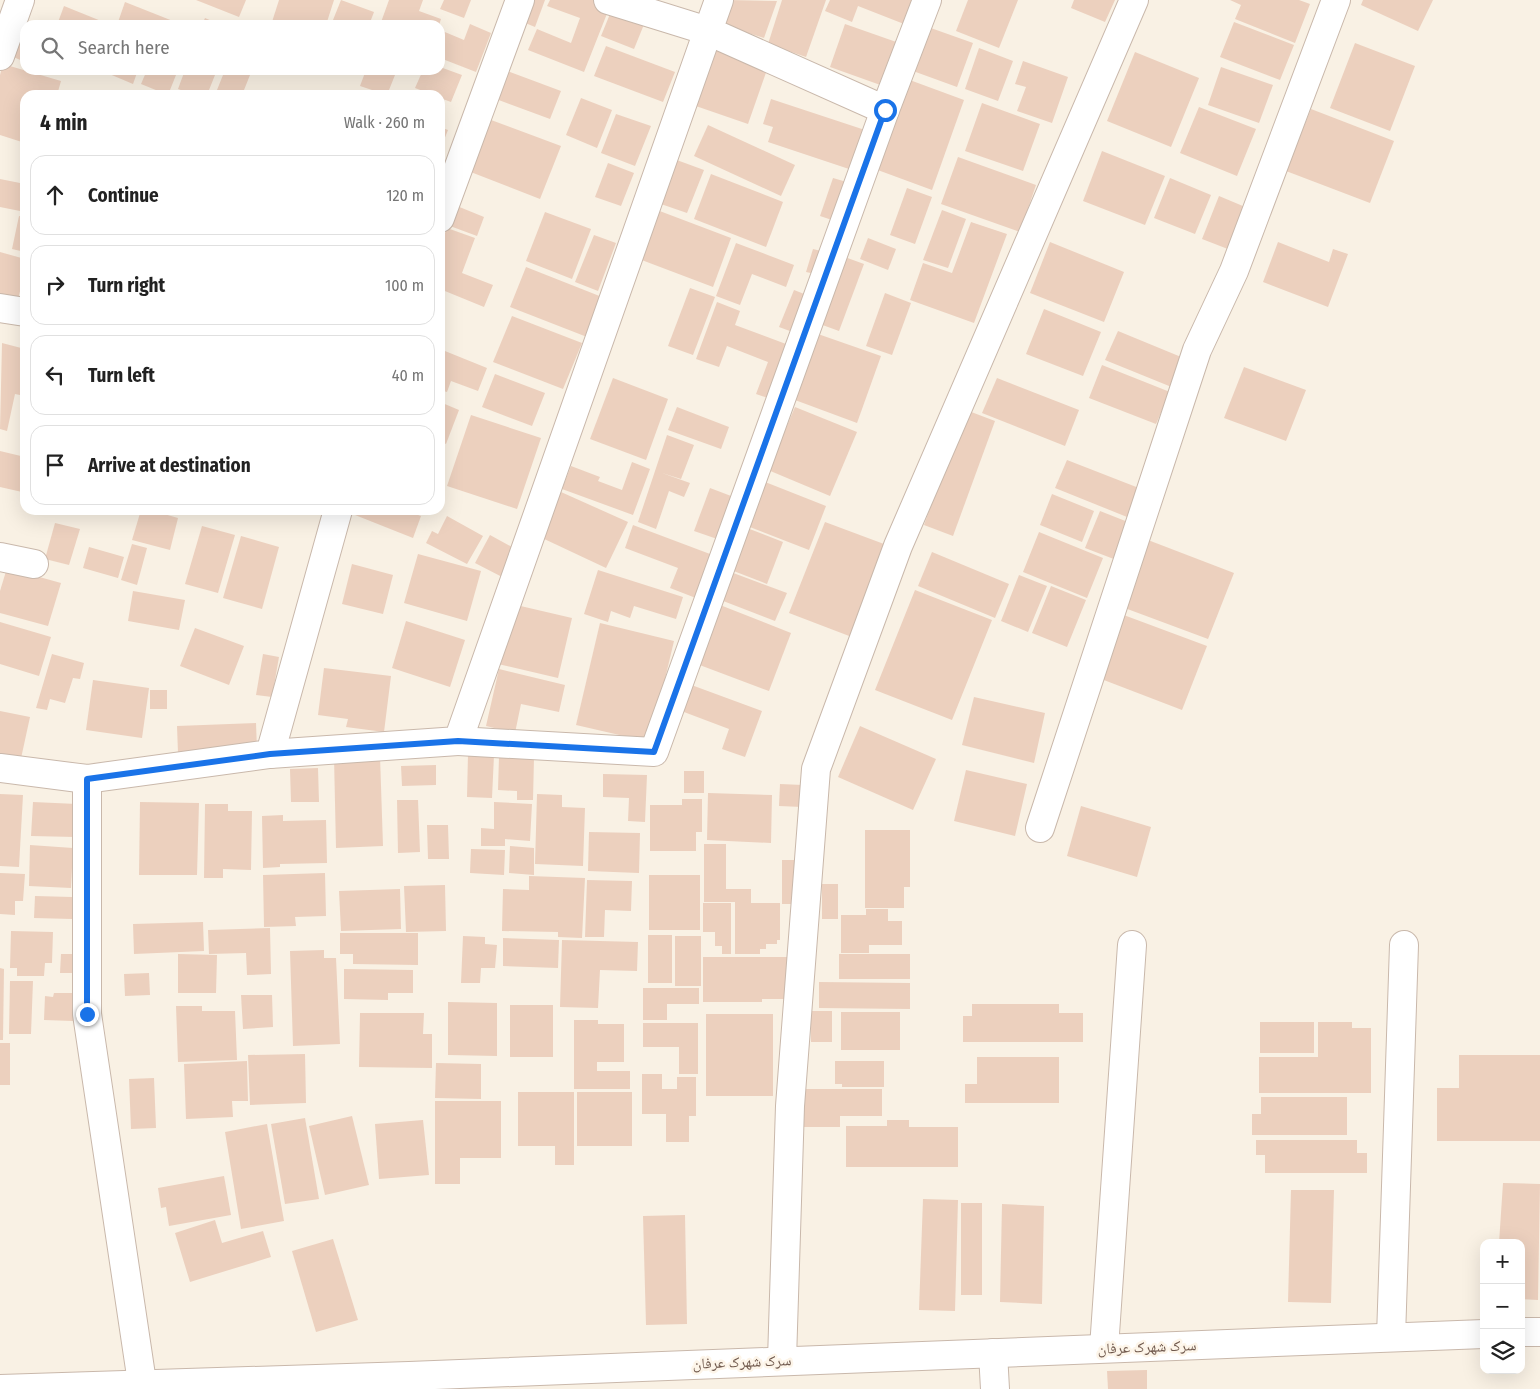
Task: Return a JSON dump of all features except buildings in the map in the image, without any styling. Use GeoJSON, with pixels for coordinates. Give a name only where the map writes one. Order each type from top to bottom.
{"type":"FeatureCollection","features":[{"type":"Feature","properties":{"kind":"street"},"geometry":{"type":"LineString","coordinates":[[0,56],[20,0]]}},
{"type":"Feature","properties":{"kind":"street"},"geometry":{"type":"LineString","coordinates":[[445,204],[520,0]]}},
{"type":"Feature","properties":{"kind":"street"},"geometry":{"type":"LineString","coordinates":[[608,0],[708,31],[885,110]]}},
{"type":"Feature","properties":{"kind":"street"},"geometry":{"type":"LineString","coordinates":[[458,741],[719,0]]}},
{"type":"Feature","properties":{"kind":"street"},"geometry":{"type":"LineString","coordinates":[[0,768],[87,779],[270,754],[458,741],[654,752],[885,110],[927,0]]}},
{"type":"Feature","properties":{"kind":"street"},"geometry":{"type":"LineString","coordinates":[[782,1360],[790,1106],[816,769],[898,546],[1134,0]]}},
{"type":"Feature","properties":{"kind":"street"},"geometry":{"type":"LineString","coordinates":[[1040,828],[1196,350],[1234,271],[1336,0]]}},
{"type":"Feature","properties":{"kind":"street"},"geometry":{"type":"LineString","coordinates":[[0,308],[20,311]]}},
{"type":"Feature","properties":{"kind":"street"},"geometry":{"type":"LineString","coordinates":[[270,754],[337,515]]}},
{"type":"Feature","properties":{"kind":"street"},"geometry":{"type":"LineString","coordinates":[[0,557],[34,564]]}},
{"type":"Feature","properties":{"kind":"street"},"geometry":{"type":"LineString","coordinates":[[87,779],[87,1014],[143,1387]]}},
{"type":"Feature","properties":{"kind":"street"},"geometry":{"type":"LineString","coordinates":[[1391,1337],[1404,945]]}},
{"type":"Feature","properties":{"kind":"street"},"geometry":{"type":"LineString","coordinates":[[1104,1348],[1132,946]]}},
{"type":"Feature","properties":{"kind":"street"},"geometry":{"type":"LineString","coordinates":[[1525,1332],[1540,1332]]}},
{"type":"Feature","properties":{"kind":"street","name":"سرک شهرک عرفان"},"geometry":{"type":"LineString","coordinates":[[0,1389],[409,1382],[782,1360],[1480,1334]]}},
{"type":"Feature","properties":{"kind":"street"},"geometry":{"type":"LineString","coordinates":[[993,1353],[995,1389]]}},
{"type":"Feature","properties":{"kind":"route"},"geometry":{"type":"LineString","coordinates":[[87,1014],[87,779],[270,754],[458,741],[654,752],[885,110]]}}]}
